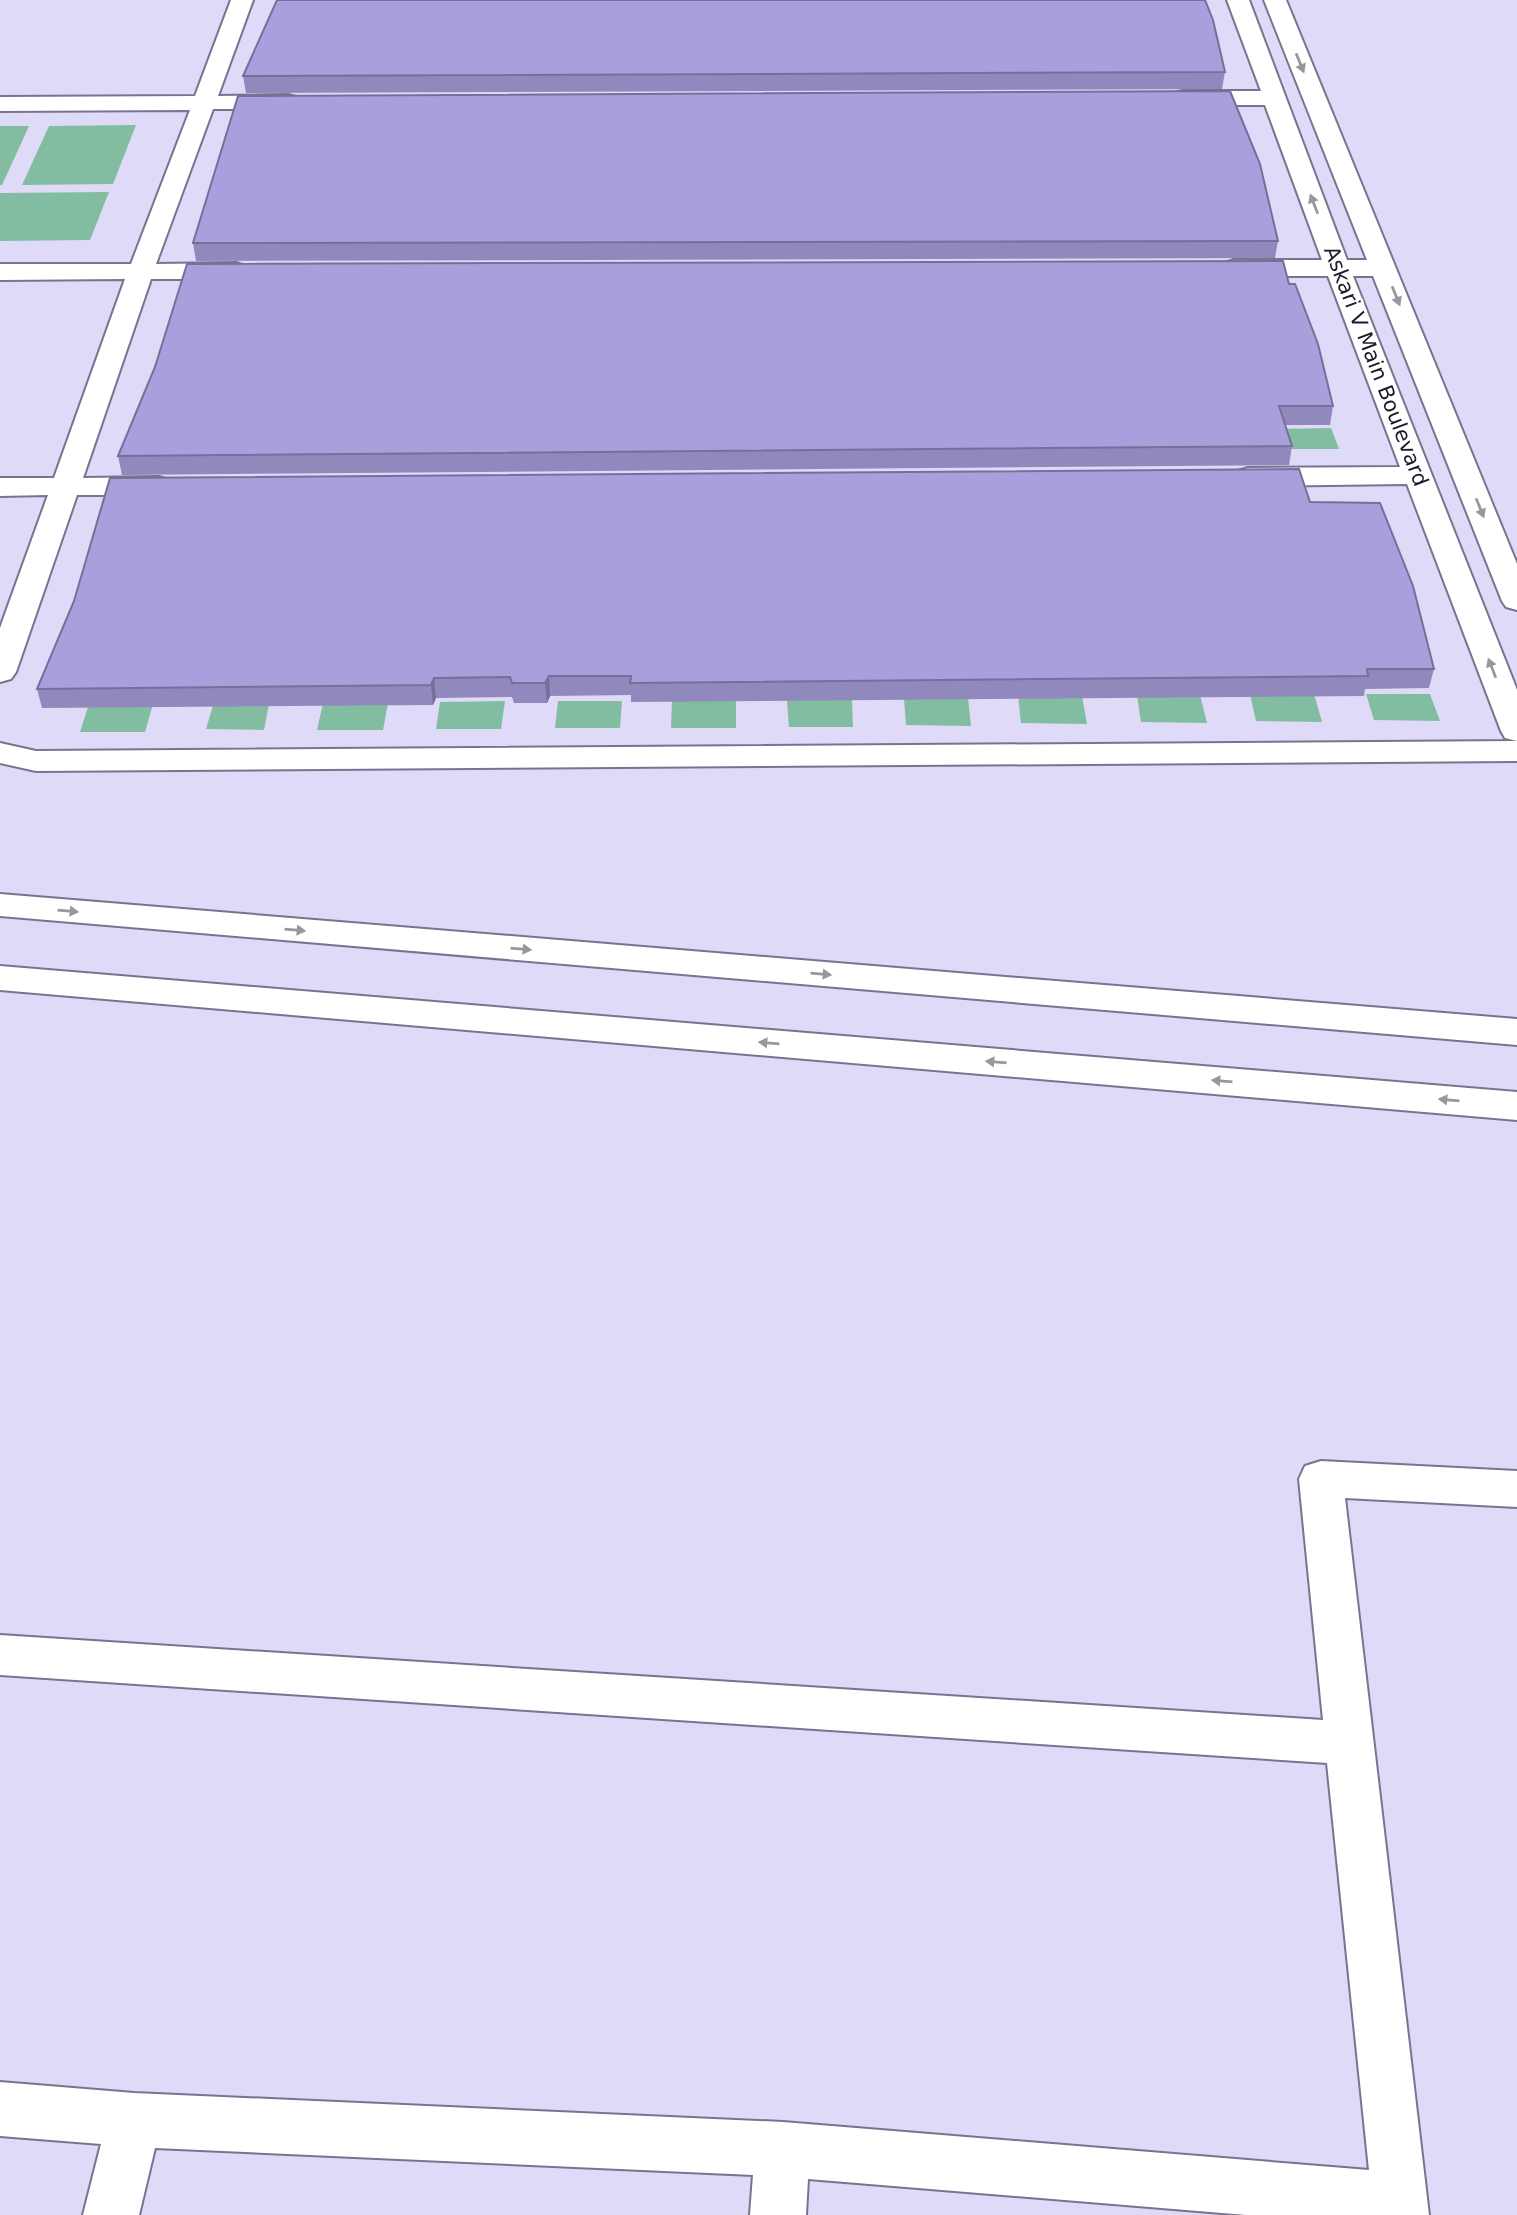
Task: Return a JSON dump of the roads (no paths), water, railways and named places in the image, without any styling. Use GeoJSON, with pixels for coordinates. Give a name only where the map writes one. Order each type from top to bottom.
{"type":"FeatureCollection","features":[{"type":"Feature","properties":{"kind":"main road"},"geometry":{"type":"LineString","coordinates":[[0,672],[141,271],[242,0]]}},
{"type":"Feature","properties":{"kind":"main road","name":"Askari V Main Boulevard"},"geometry":{"type":"LineString","coordinates":[[1238,0],[1337,267],[1517,732]]}},
{"type":"Feature","properties":{"kind":"main road","name":"Askari V Main Boulevard"},"geometry":{"type":"LineString","coordinates":[[1275,0],[1517,601]]}},
{"type":"Feature","properties":{"kind":"main road"},"geometry":{"type":"LineString","coordinates":[[1163,99],[1274,98]]}},
{"type":"Feature","properties":{"kind":"main road"},"geometry":{"type":"LineString","coordinates":[[0,104],[316,102]]}},
{"type":"Feature","properties":{"kind":"main road"},"geometry":{"type":"LineString","coordinates":[[1212,268],[1384,268]]}},
{"type":"Feature","properties":{"kind":"main road"},"geometry":{"type":"LineString","coordinates":[[0,272],[266,271]]}},
{"type":"Feature","properties":{"kind":"main road"},"geometry":{"type":"LineString","coordinates":[[1223,477],[1418,475]]}},
{"type":"Feature","properties":{"kind":"main road"},"geometry":{"type":"LineString","coordinates":[[0,487],[191,485]]}},
{"type":"Feature","properties":{"kind":"main road"},"geometry":{"type":"LineString","coordinates":[[0,753],[50,761],[1517,751]]}},
{"type":"Feature","properties":{"kind":"main road"},"geometry":{"type":"LineString","coordinates":[[0,905],[1517,1032]]}},
{"type":"Feature","properties":{"kind":"main road"},"geometry":{"type":"LineString","coordinates":[[0,978],[1517,1106]]}},
{"type":"Feature","properties":{"kind":"main road"},"geometry":{"type":"LineString","coordinates":[[0,2109],[134,2120],[783,2149],[1400,2208],[1321,1479],[1517,1489]]}},
{"type":"Feature","properties":{"kind":"main road"},"geometry":{"type":"LineString","coordinates":[[0,1655],[1350,1743]]}},
{"type":"Feature","properties":{"kind":"main road"},"geometry":{"type":"LineString","coordinates":[[111,2215],[134,2120]]}},
{"type":"Feature","properties":{"kind":"main road"},"geometry":{"type":"LineString","coordinates":[[778,2215],[783,2149]]}}]}
